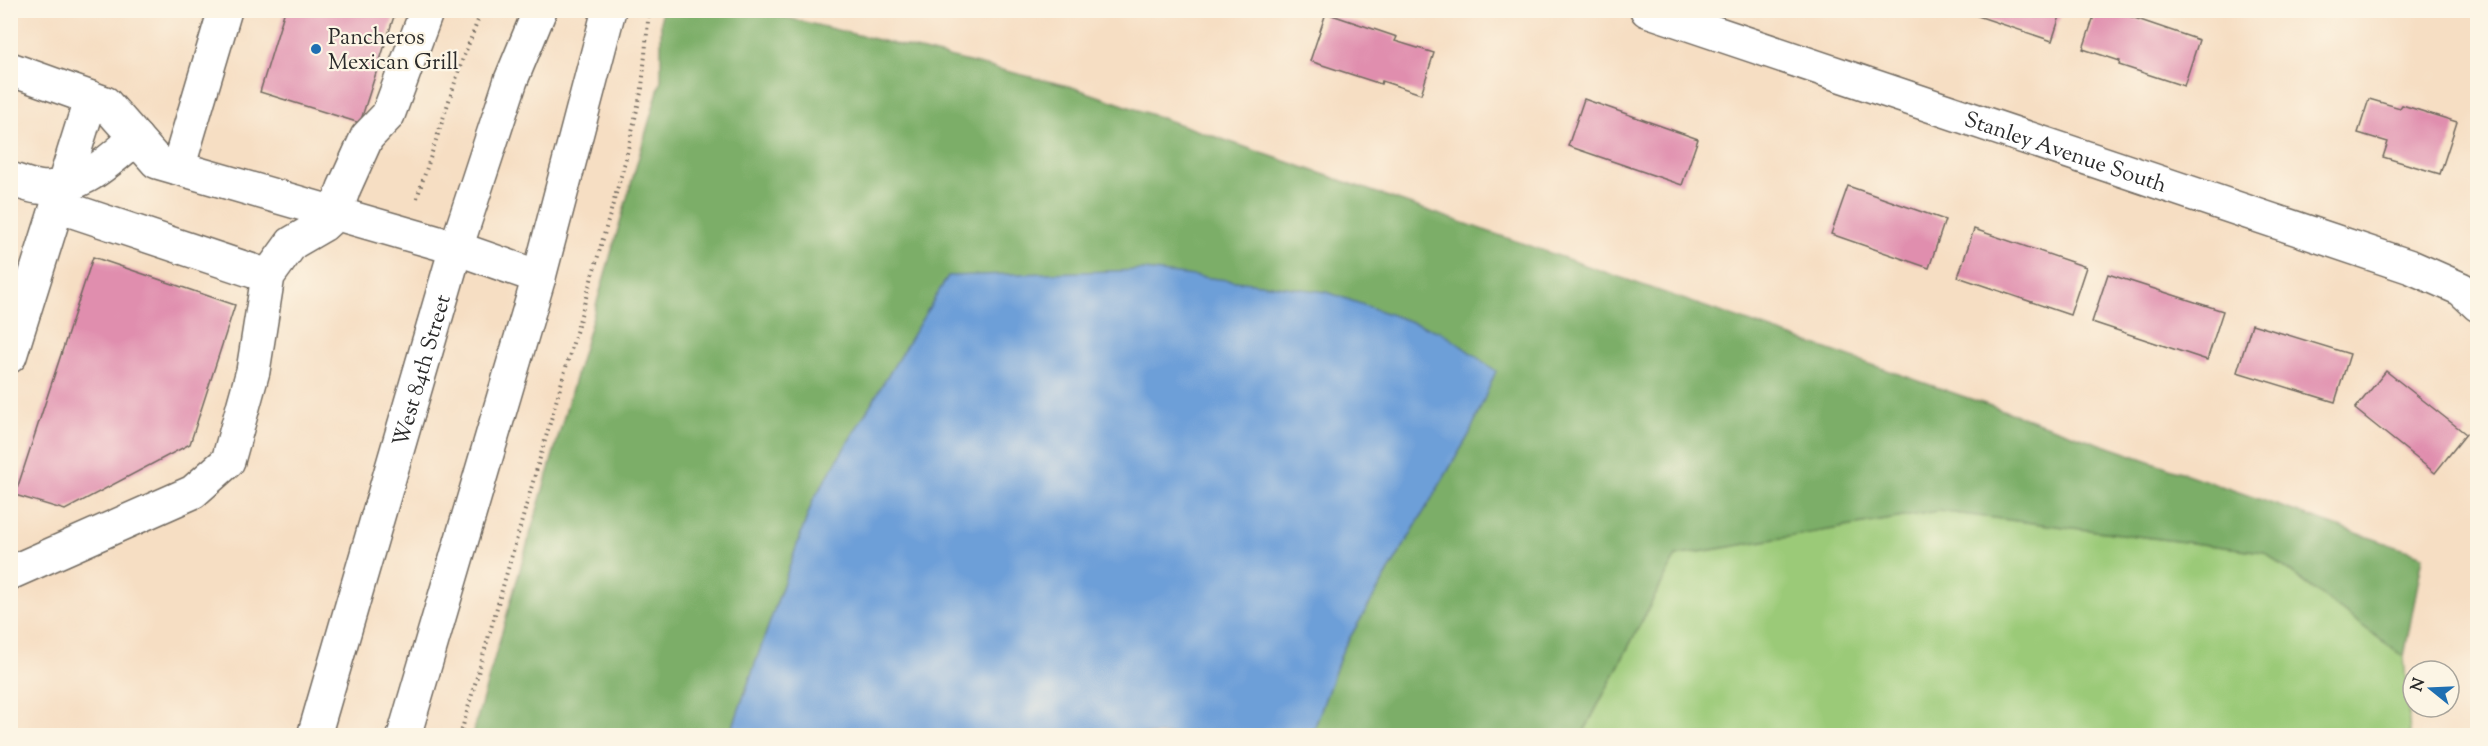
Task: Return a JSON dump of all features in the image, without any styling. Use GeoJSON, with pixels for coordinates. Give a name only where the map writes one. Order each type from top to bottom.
{"type":"FeatureCollection","features":[{"type":"Feature","properties":{"kind":"street"},"geometry":{"type":"LineString","coordinates":[[178,168],[225,10]]}},
{"type":"Feature","properties":{"kind":"street"},"geometry":{"type":"LineString","coordinates":[[10,573],[193,492],[228,461],[253,371],[268,276],[292,243],[323,225],[335,214],[344,188],[368,137],[388,115],[427,10]]}},
{"type":"Feature","properties":{"kind":"street","name":"West 84th Street"},"geometry":{"type":"LineString","coordinates":[[314,735],[456,248],[511,80],[540,10]]}},
{"type":"Feature","properties":{"kind":"street"},"geometry":{"type":"LineString","coordinates":[[404,735],[539,277],[609,10]]}},
{"type":"Feature","properties":{"kind":"street","name":"Stanley Avenue South"},"geometry":{"type":"LineString","coordinates":[[1647,10],[2412,267],[2460,289],[2478,305]]}},
{"type":"Feature","properties":{"kind":"street"},"geometry":{"type":"LineString","coordinates":[[10,69],[105,103],[157,162],[456,248],[539,277]]}},
{"type":"Feature","properties":{"kind":"street"},"geometry":{"type":"LineString","coordinates":[[10,356],[91,98]]}},
{"type":"Feature","properties":{"kind":"street"},"geometry":{"type":"LineString","coordinates":[[62,196],[136,138]]}},
{"type":"Feature","properties":{"kind":"street"},"geometry":{"type":"LineString","coordinates":[[10,179],[62,196],[268,276]]}},
{"type":"Feature","properties":{"kind":"path"},"geometry":{"type":"LineString","coordinates":[[417,198],[462,61],[482,10]]}},
{"type":"Feature","properties":{"kind":"path"},"geometry":{"type":"LineString","coordinates":[[460,735],[625,162],[642,88],[649,10]]}},
{"type":"Feature","properties":{"kind":"green space"},"geometry":{"type":"Polygon","coordinates":[[[661,11],[759,11],[1072,87],[2423,556],[2404,657],[2264,552],[1938,511],[1676,556],[1582,735],[1312,735],[1343,649],[1469,435],[813,500],[730,735],[472,736],[661,80],[661,11]]]}},
{"type":"Feature","properties":{"kind":"green space"},"geometry":{"type":"Polygon","coordinates":[[[1938,511],[2264,552],[2404,657],[2401,659],[2401,719],[2409,719],[2410,735],[1582,736],[1676,556],[1938,511]]]}},
{"type":"Feature","properties":{"kind":"water"},"geometry":{"type":"Polygon","coordinates":[[[1144,270],[1327,292],[1443,333],[1496,371],[1469,435],[1343,649],[1312,735],[730,735],[813,500],[948,276],[1144,270]]]}},
{"type":"Feature","properties":{"kind":"building"},"geometry":{"type":"Polygon","coordinates":[[[285,10],[396,10],[360,123],[260,92],[285,10]]]}},
{"type":"Feature","properties":{"kind":"building"},"geometry":{"type":"Polygon","coordinates":[[[1960,10],[2062,10],[2052,41],[1960,10]]]}},
{"type":"Feature","properties":{"kind":"building"},"geometry":{"type":"Polygon","coordinates":[[[2096,10],[2111,10],[2199,40],[2184,86],[2119,65],[2120,61],[2083,49],[2096,10]]]}},
{"type":"Feature","properties":{"kind":"building"},"geometry":{"type":"Polygon","coordinates":[[[1326,13],[1397,37],[1395,41],[1434,53],[1421,94],[1382,81],[1381,84],[1310,61],[1326,13]]]}},
{"type":"Feature","properties":{"kind":"building"},"geometry":{"type":"Polygon","coordinates":[[[1584,99],[1698,139],[1682,185],[1568,146],[1584,99]]]}},
{"type":"Feature","properties":{"kind":"building"},"geometry":{"type":"Polygon","coordinates":[[[2369,99],[2400,108],[2402,105],[2457,122],[2440,174],[2383,157],[2388,142],[2358,133],[2369,99]]]}},
{"type":"Feature","properties":{"kind":"building"},"geometry":{"type":"Polygon","coordinates":[[[1848,186],[1945,220],[1929,268],[1831,234],[1848,186]]]}},
{"type":"Feature","properties":{"kind":"building"},"geometry":{"type":"Polygon","coordinates":[[[1974,229],[2086,267],[2070,315],[1958,277],[1974,229]]]}},
{"type":"Feature","properties":{"kind":"building"},"geometry":{"type":"Polygon","coordinates":[[[93,257],[235,305],[190,444],[65,510],[15,495],[93,257]]]}},
{"type":"Feature","properties":{"kind":"building"},"geometry":{"type":"Polygon","coordinates":[[[2108,274],[2223,311],[2207,360],[2092,322],[2108,274]]]}},
{"type":"Feature","properties":{"kind":"building"},"geometry":{"type":"Polygon","coordinates":[[[2252,324],[2350,354],[2335,402],[2237,372],[2252,324]]]}},
{"type":"Feature","properties":{"kind":"building"},"geometry":{"type":"Polygon","coordinates":[[[2386,371],[2466,434],[2435,473],[2355,409],[2386,371]]]}},
{"type":"Feature","properties":{"kind":"place","name":"Pancheros Mexican Grill"},"geometry":{"type":"Point","coordinates":[316,49]}}]}
